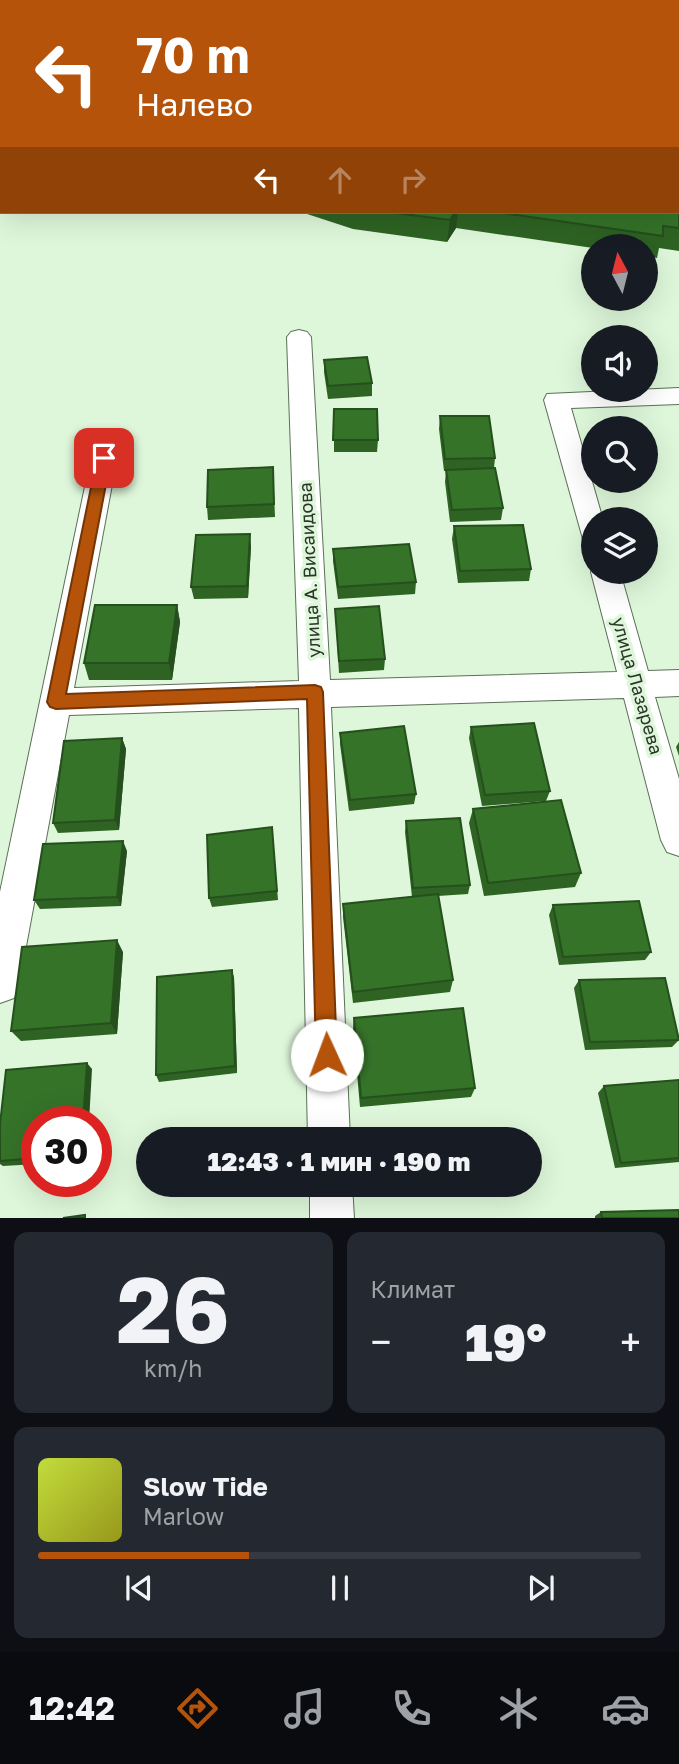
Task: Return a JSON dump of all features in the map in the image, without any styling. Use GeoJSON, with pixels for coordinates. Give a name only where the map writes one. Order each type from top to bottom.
{"type":"FeatureCollection","features":[{"type":"Feature","properties":{"kind":"street","name":"улица А. Висаидова"},"geometry":{"type":"LineString","coordinates":[[299,337],[315,692],[329,1127]]}},
{"type":"Feature","properties":{"kind":"street"},"geometry":{"type":"LineString","coordinates":[[586,507],[556,400],[679,396]]}},
{"type":"Feature","properties":{"kind":"street"},"geometry":{"type":"LineString","coordinates":[[0,984],[104,458]]}},
{"type":"Feature","properties":{"kind":"street","name":"улица Лазарева"},"geometry":{"type":"LineString","coordinates":[[608,584],[679,840]]}},
{"type":"Feature","properties":{"kind":"street"},"geometry":{"type":"LineString","coordinates":[[56,702],[315,692],[679,683]]}},
{"type":"Feature","properties":{"kind":"street"},"geometry":{"type":"LineString","coordinates":[[331,1197],[332,1218]]}},
{"type":"Feature","properties":{"kind":"building"},"geometry":{"type":"Polygon","coordinates":[[[404,214],[454,214],[450,220],[404,214]]]}},
{"type":"Feature","properties":{"kind":"building"},"geometry":{"type":"Polygon","coordinates":[[[510,214],[679,214],[679,228],[663,226],[663,236],[510,214]]]}},
{"type":"Feature","properties":{"kind":"building"},"geometry":{"type":"Polygon","coordinates":[[[367,357],[372,383],[328,386],[324,360],[367,357]]]}},
{"type":"Feature","properties":{"kind":"building"},"geometry":{"type":"Polygon","coordinates":[[[334,409],[377,409],[378,440],[333,440],[334,409]]]}},
{"type":"Feature","properties":{"kind":"building"},"geometry":{"type":"Polygon","coordinates":[[[440,416],[489,416],[495,458],[445,459],[440,416]]]}},
{"type":"Feature","properties":{"kind":"building"},"geometry":{"type":"Polygon","coordinates":[[[273,467],[274,504],[207,507],[208,470],[273,467]]]}},
{"type":"Feature","properties":{"kind":"building"},"geometry":{"type":"Polygon","coordinates":[[[495,468],[503,508],[452,510],[446,470],[495,468]]]}},
{"type":"Feature","properties":{"kind":"building"},"geometry":{"type":"Polygon","coordinates":[[[523,525],[531,569],[460,571],[454,526],[523,525]]]}},
{"type":"Feature","properties":{"kind":"building"},"geometry":{"type":"Polygon","coordinates":[[[250,534],[247,586],[191,587],[196,535],[250,534]]]}},
{"type":"Feature","properties":{"kind":"building"},"geometry":{"type":"Polygon","coordinates":[[[409,544],[416,582],[338,587],[333,549],[409,544]]]}},
{"type":"Feature","properties":{"kind":"building"},"geometry":{"type":"Polygon","coordinates":[[[95,605],[177,605],[169,663],[84,663],[95,605]]]}},
{"type":"Feature","properties":{"kind":"building"},"geometry":{"type":"Polygon","coordinates":[[[379,606],[385,659],[339,661],[335,609],[379,606]]]}},
{"type":"Feature","properties":{"kind":"building"},"geometry":{"type":"Polygon","coordinates":[[[534,723],[550,791],[485,795],[471,727],[534,723]]]}},
{"type":"Feature","properties":{"kind":"building"},"geometry":{"type":"Polygon","coordinates":[[[404,726],[416,794],[350,800],[340,733],[404,726]]]}},
{"type":"Feature","properties":{"kind":"building"},"geometry":{"type":"Polygon","coordinates":[[[122,738],[115,820],[53,823],[64,741],[122,738]]]}},
{"type":"Feature","properties":{"kind":"building"},"geometry":{"type":"Polygon","coordinates":[[[561,800],[581,873],[488,883],[473,809],[561,800]]]}},
{"type":"Feature","properties":{"kind":"building"},"geometry":{"type":"Polygon","coordinates":[[[460,818],[470,885],[413,888],[406,821],[460,818]]]}},
{"type":"Feature","properties":{"kind":"building"},"geometry":{"type":"Polygon","coordinates":[[[272,827],[277,891],[209,898],[207,835],[272,827]]]}},
{"type":"Feature","properties":{"kind":"building"},"geometry":{"type":"Polygon","coordinates":[[[123,841],[117,897],[34,900],[43,844],[123,841]]]}},
{"type":"Feature","properties":{"kind":"building"},"geometry":{"type":"Polygon","coordinates":[[[438,894],[453,980],[353,992],[343,904],[438,894]]]}},
{"type":"Feature","properties":{"kind":"building"},"geometry":{"type":"Polygon","coordinates":[[[639,901],[651,952],[563,957],[553,905],[639,901]]]}},
{"type":"Feature","properties":{"kind":"building"},"geometry":{"type":"Polygon","coordinates":[[[117,940],[111,1023],[11,1031],[22,947],[117,940]]]}},
{"type":"Feature","properties":{"kind":"building"},"geometry":{"type":"Polygon","coordinates":[[[232,970],[235,1066],[156,1075],[157,977],[232,970]]]}},
{"type":"Feature","properties":{"kind":"building"},"geometry":{"type":"Polygon","coordinates":[[[665,978],[679,1040],[590,1042],[579,980],[665,978]]]}},
{"type":"Feature","properties":{"kind":"building"},"geometry":{"type":"Polygon","coordinates":[[[463,1008],[475,1088],[361,1098],[354,1018],[463,1008]]]}},
{"type":"Feature","properties":{"kind":"building"},"geometry":{"type":"Polygon","coordinates":[[[87,1063],[84,1106],[21,1106],[21,1159],[0,1161],[0,1124],[6,1070],[87,1063]]]}},
{"type":"Feature","properties":{"kind":"building"},"geometry":{"type":"Polygon","coordinates":[[[679,1080],[679,1158],[621,1163],[604,1086],[679,1080]]]}},
{"type":"Feature","properties":{"kind":"building"},"geometry":{"type":"Polygon","coordinates":[[[679,1210],[679,1218],[602,1218],[601,1212],[679,1210]]]}},
{"type":"Feature","properties":{"kind":"building"},"geometry":{"type":"Polygon","coordinates":[[[85,1215],[85,1218],[63,1218],[85,1215]]]}},
{"type":"Feature","properties":{"kind":"route"},"geometry":{"type":"LineString","coordinates":[[104,458],[56,702],[315,692],[327,1055]]}}]}
